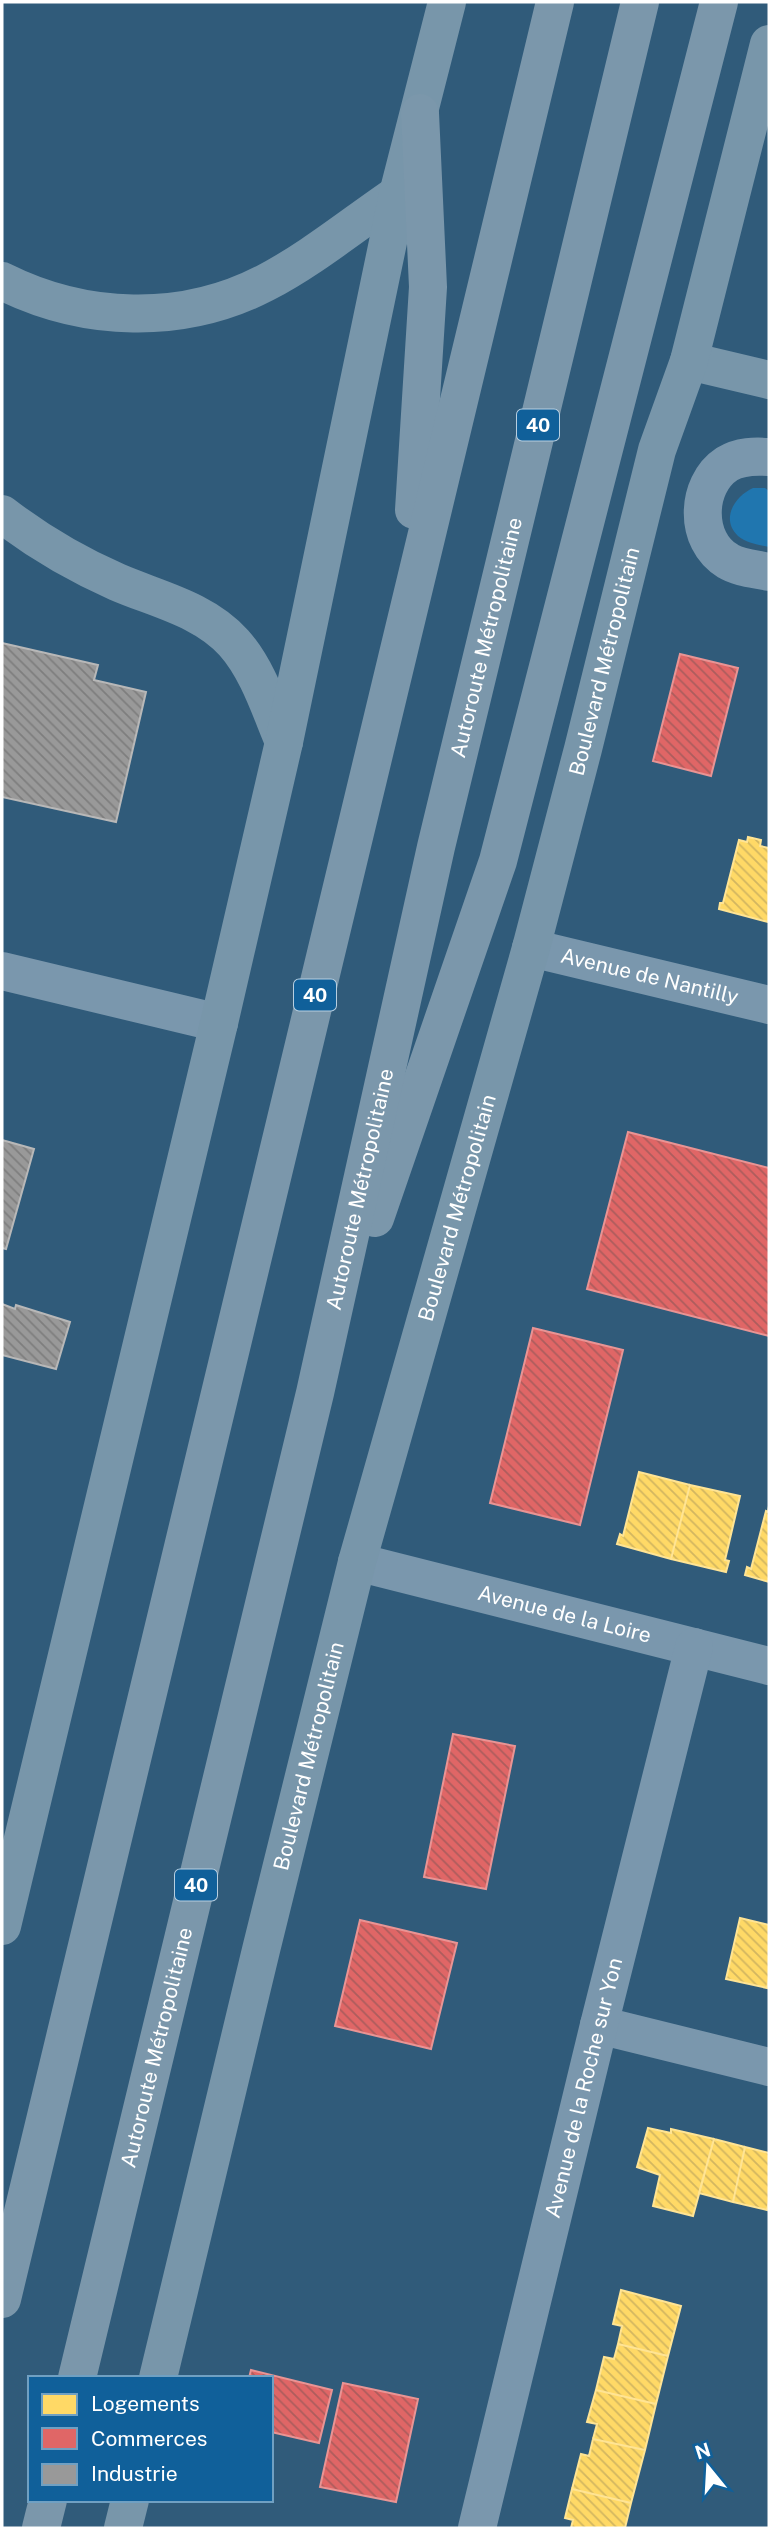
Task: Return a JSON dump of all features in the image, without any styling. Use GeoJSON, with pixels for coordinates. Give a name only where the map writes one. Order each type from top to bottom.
{"type":"FeatureCollection","features":[{"type":"Feature","properties":{"kind":"highway","name":"40"},"geometry":{"type":"LineString","coordinates":[[2,2300],[555,2]]}},
{"type":"Feature","properties":{"kind":"highway","name":"Autoroute Métropolitaine"},"geometry":{"type":"LineString","coordinates":[[77,2376],[315,1392],[436,847],[640,2]]}},
{"type":"Feature","properties":{"kind":"highway"},"geometry":{"type":"LineString","coordinates":[[315,1392],[498,861],[719,2]]}},
{"type":"Feature","properties":{"kind":"highway"},"geometry":{"type":"LineString","coordinates":[[408,614],[428,287],[420,113]]}},
{"type":"Feature","properties":{"kind":"highway"},"geometry":{"type":"LineString","coordinates":[[41,2528],[48,2502]]}},
{"type":"Feature","properties":{"kind":"main road"},"geometry":{"type":"LineString","coordinates":[[2,1926],[12,1835],[219,1023],[284,742],[398,194],[447,2]]}},
{"type":"Feature","properties":{"kind":"main road","name":"Boulevard Métropolitain"},"geometry":{"type":"LineString","coordinates":[[158,2376],[357,1562],[531,948],[657,450],[689,361],[769,44]]}},
{"type":"Feature","properties":{"kind":"main road"},"geometry":{"type":"LineString","coordinates":[[2,281],[27,293],[88,311],[142,314],[200,305],[232,297],[291,269],[398,194]]}},
{"type":"Feature","properties":{"kind":"main road"},"geometry":{"type":"LineString","coordinates":[[689,361],[769,380]]}},
{"type":"Feature","properties":{"kind":"main road"},"geometry":{"type":"LineString","coordinates":[[2,514],[37,539],[94,570],[178,605],[211,623],[234,642],[250,667],[284,742]]}},
{"type":"Feature","properties":{"kind":"main road"},"geometry":{"type":"LineString","coordinates":[[123,2528],[130,2502]]}},
{"type":"Feature","properties":{"kind":"street"},"geometry":{"type":"LineString","coordinates":[[769,457],[743,458],[727,464],[709,484],[703,512],[703,527],[707,540],[716,551],[728,561],[769,572]]}},
{"type":"Feature","properties":{"kind":"street","name":"Avenue de Nantilly"},"geometry":{"type":"LineString","coordinates":[[531,948],[769,1005]]}},
{"type":"Feature","properties":{"kind":"street"},"geometry":{"type":"LineString","coordinates":[[2,971],[219,1023]]}},
{"type":"Feature","properties":{"kind":"street","name":"Avenue de la Loire"},"geometry":{"type":"LineString","coordinates":[[357,1562],[769,1666]]}},
{"type":"Feature","properties":{"kind":"street","name":"Avenue de la Roche sur Yon"},"geometry":{"type":"LineString","coordinates":[[477,2528],[598,2025],[694,1647]]}},
{"type":"Feature","properties":{"kind":"street"},"geometry":{"type":"LineString","coordinates":[[598,2025],[769,2067]]}},
{"type":"Feature","properties":{"kind":"shaded area"},"geometry":{"type":"Polygon","coordinates":[[[753,488],[765,488],[769,491],[769,547],[741,538],[730,522],[736,502],[753,488]]]}},
{"type":"Feature","properties":{"kind":"building: Logements"},"geometry":{"type":"Polygon","coordinates":[[[748,837],[761,840],[760,846],[769,848],[768,922],[719,909],[720,903],[723,903],[739,840],[747,842],[748,837]]]}},
{"type":"Feature","properties":{"kind":"building: Logements"},"geometry":{"type":"Polygon","coordinates":[[[639,1472],[690,1485],[671,1559],[617,1544],[620,1534],[623,1536],[639,1472]]]}},
{"type":"Feature","properties":{"kind":"building: Logements"},"geometry":{"type":"Polygon","coordinates":[[[690,1485],[740,1496],[725,1560],[729,1561],[726,1572],[671,1559],[690,1485]]]}},
{"type":"Feature","properties":{"kind":"building: Logements"},"geometry":{"type":"Polygon","coordinates":[[[769,1506],[769,1582],[745,1575],[747,1567],[751,1569],[769,1506]]]}},
{"type":"Feature","properties":{"kind":"building: Logements"},"geometry":{"type":"Polygon","coordinates":[[[740,1918],[769,1925],[767,1988],[726,1979],[740,1918]]]}},
{"type":"Feature","properties":{"kind":"building: Logements"},"geometry":{"type":"Polygon","coordinates":[[[648,2128],[671,2133],[671,2129],[714,2139],[693,2216],[653,2206],[660,2175],[637,2167],[648,2128]]]}},
{"type":"Feature","properties":{"kind":"building: Logements"},"geometry":{"type":"Polygon","coordinates":[[[714,2139],[745,2147],[733,2202],[699,2193],[714,2139]]]}},
{"type":"Feature","properties":{"kind":"building: Logements"},"geometry":{"type":"Polygon","coordinates":[[[745,2147],[769,2153],[767,2210],[733,2202],[745,2147]]]}},
{"type":"Feature","properties":{"kind":"building: Logements"},"geometry":{"type":"Polygon","coordinates":[[[621,2290],[681,2306],[668,2356],[618,2344],[622,2326],[613,2324],[621,2290]]]}},
{"type":"Feature","properties":{"kind":"building: Logements"},"geometry":{"type":"Polygon","coordinates":[[[618,2344],[668,2356],[656,2404],[596,2390],[604,2357],[614,2359],[618,2344]]]}},
{"type":"Feature","properties":{"kind":"building: Logements"},"geometry":{"type":"Polygon","coordinates":[[[596,2390],[656,2404],[645,2450],[593,2439],[597,2424],[587,2422],[596,2390]]]}},
{"type":"Feature","properties":{"kind":"building: Logements"},"geometry":{"type":"Polygon","coordinates":[[[593,2439],[645,2450],[631,2503],[572,2489],[581,2454],[589,2456],[593,2439]]]}},
{"type":"Feature","properties":{"kind":"building: Logements"},"geometry":{"type":"Polygon","coordinates":[[[572,2489],[631,2503],[625,2528],[571,2528],[573,2520],[565,2518],[572,2489]]]}},
{"type":"Feature","properties":{"kind":"building: Commerces"},"geometry":{"type":"Polygon","coordinates":[[[680,654],[738,668],[711,776],[653,761],[680,654]]]}},
{"type":"Feature","properties":{"kind":"building: Commerces"},"geometry":{"type":"Polygon","coordinates":[[[628,1132],[769,1168],[769,1336],[587,1289],[628,1132]]]}},
{"type":"Feature","properties":{"kind":"building: Commerces"},"geometry":{"type":"Polygon","coordinates":[[[533,1328],[623,1350],[580,1525],[490,1503],[533,1328]]]}},
{"type":"Feature","properties":{"kind":"building: Commerces"},"geometry":{"type":"Polygon","coordinates":[[[453,1734],[515,1746],[486,1889],[424,1877],[453,1734]]]}},
{"type":"Feature","properties":{"kind":"building: Commerces"},"geometry":{"type":"Polygon","coordinates":[[[360,1920],[457,1943],[431,2049],[335,2026],[360,1920]]]}},
{"type":"Feature","properties":{"kind":"building: Commerces"},"geometry":{"type":"Polygon","coordinates":[[[251,2370],[332,2390],[319,2443],[273,2432],[273,2376],[250,2376],[251,2370]]]}},
{"type":"Feature","properties":{"kind":"building: Commerces"},"geometry":{"type":"Polygon","coordinates":[[[343,2383],[418,2399],[396,2502],[320,2487],[343,2383]]]}},
{"type":"Feature","properties":{"kind":"building: Industrie"},"geometry":{"type":"Polygon","coordinates":[[[2,643],[98,665],[94,680],[146,692],[116,822],[2,797],[2,643]]]}},
{"type":"Feature","properties":{"kind":"building: Industrie"},"geometry":{"type":"Polygon","coordinates":[[[2,1140],[34,1149],[6,1249],[2,1248],[2,1140]]]}},
{"type":"Feature","properties":{"kind":"building: Industrie"},"geometry":{"type":"Polygon","coordinates":[[[2,1304],[15,1309],[16,1305],[70,1322],[56,1369],[2,1355],[2,1304]]]}}]}
